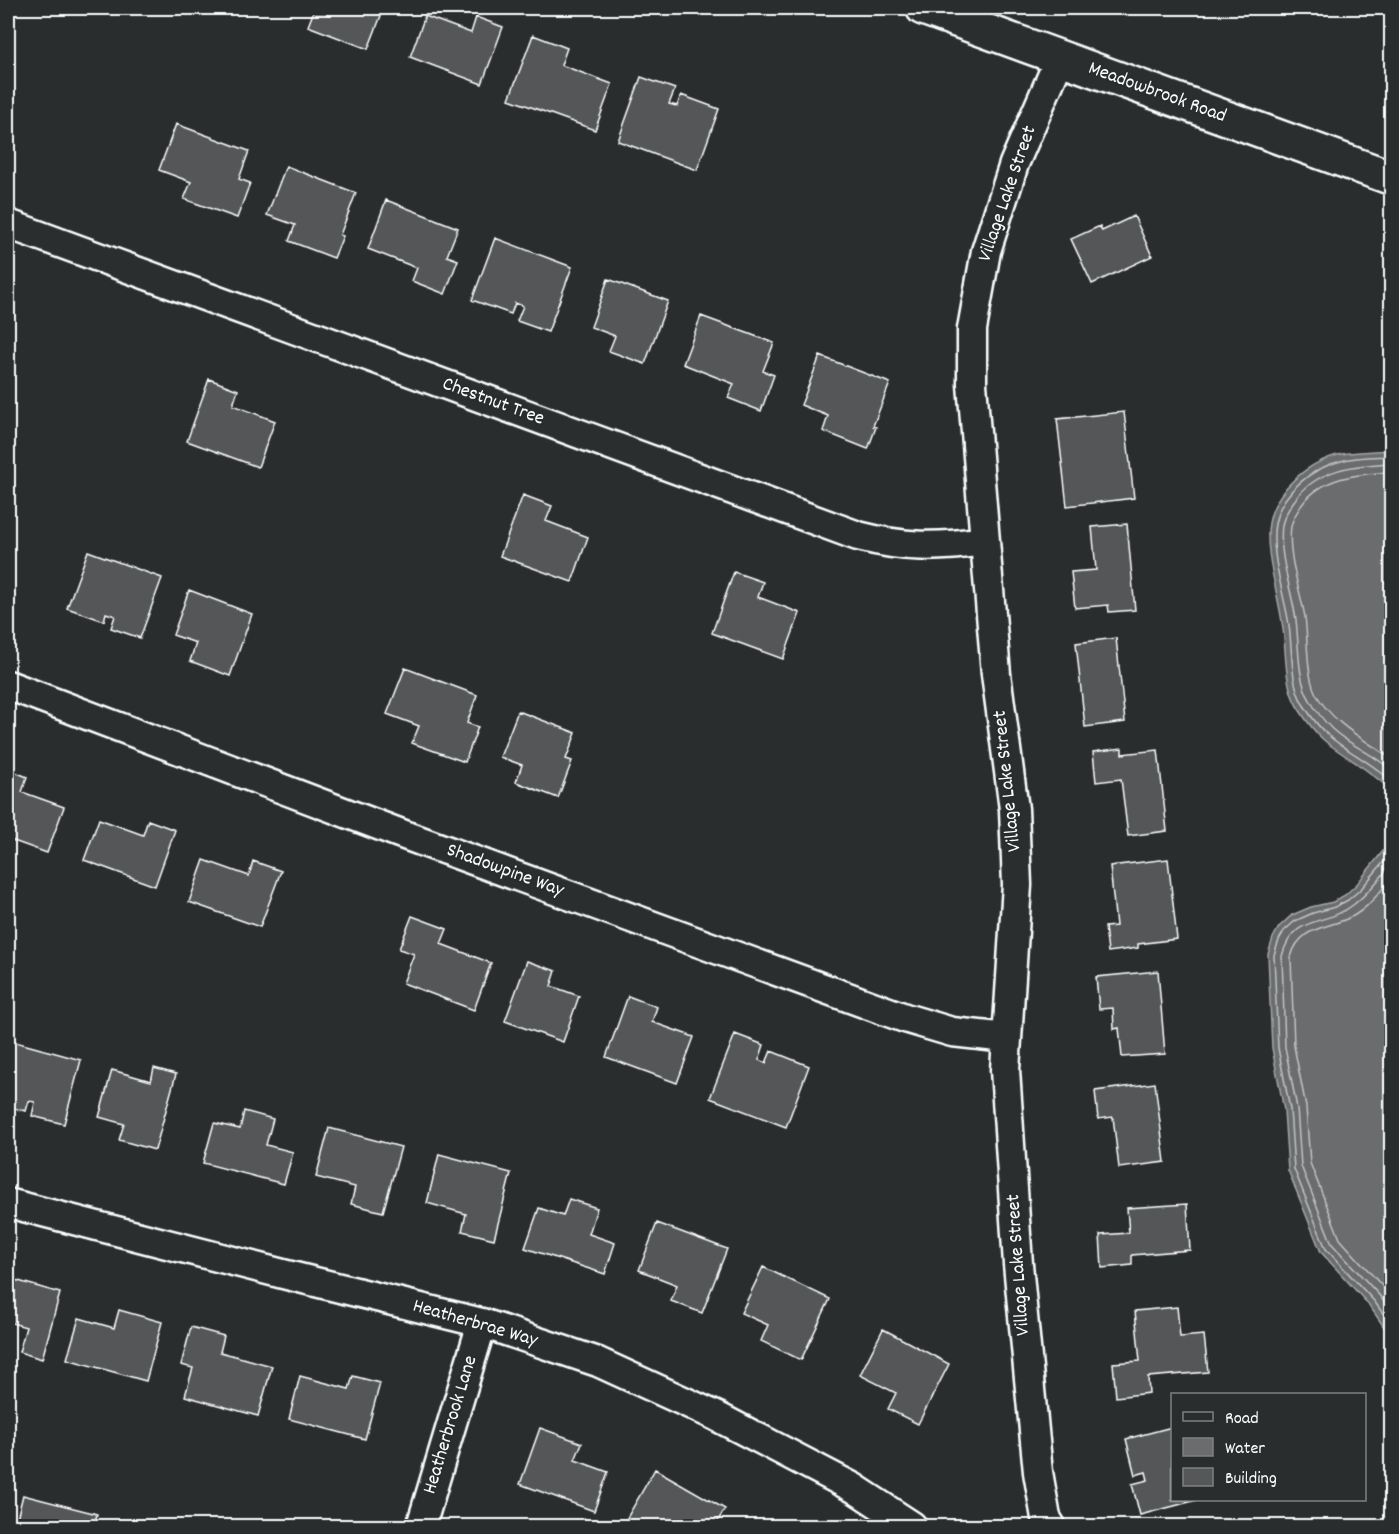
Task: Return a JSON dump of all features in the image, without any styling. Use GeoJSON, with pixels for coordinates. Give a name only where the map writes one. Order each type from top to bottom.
{"type":"FeatureCollection","features":[{"type":"Feature","properties":{"kind":"street","name":"Meadowbrook Road"},"geometry":{"type":"LineString","coordinates":[[923,8],[1392,178]]}},
{"type":"Feature","properties":{"kind":"street","name":"Village Lake Street"},"geometry":{"type":"LineString","coordinates":[[1044,1524],[1018,1264],[1005,1070],[1017,885],[1014,809],[996,674],[984,541],[972,384],[972,329],[986,251],[1014,164],[1060,58]]}},
{"type":"Feature","properties":{"kind":"street","name":"Chestnut Tree"},"geometry":{"type":"LineString","coordinates":[[8,224],[858,536],[913,547],[948,546],[984,541]]}},
{"type":"Feature","properties":{"kind":"street","name":"Shadowpine Way"},"geometry":{"type":"LineString","coordinates":[[8,685],[410,837],[905,1018],[952,1032],[1007,1038]]}},
{"type":"Feature","properties":{"kind":"street","name":"Heatherbrae Way"},"geometry":{"type":"LineString","coordinates":[[8,1203],[482,1323],[598,1362],[716,1416],[854,1488],[912,1527]]}},
{"type":"Feature","properties":{"kind":"street","name":"Heatherbrook Lane"},"geometry":{"type":"LineString","coordinates":[[421,1527],[482,1323]]}},
{"type":"Feature","properties":{"kind":"water"},"geometry":{"type":"Polygon","coordinates":[[[1392,450],[1391,791],[1376,777],[1322,738],[1297,706],[1287,676],[1284,632],[1268,546],[1268,534],[1269,523],[1278,499],[1295,478],[1306,470],[1342,454],[1392,450]]]}},
{"type":"Feature","properties":{"kind":"water"},"geometry":{"type":"Polygon","coordinates":[[[1391,841],[1391,1337],[1369,1305],[1321,1252],[1288,1170],[1284,1110],[1272,1048],[1268,954],[1279,927],[1292,915],[1311,907],[1333,902],[1345,895],[1357,884],[1391,841]]]}},
{"type":"Feature","properties":{"kind":"building"},"geometry":{"type":"Polygon","coordinates":[[[315,8],[384,8],[368,49],[308,26],[315,8]]]}},
{"type":"Feature","properties":{"kind":"building"},"geometry":{"type":"Polygon","coordinates":[[[425,16],[471,33],[476,17],[503,27],[482,84],[410,57],[425,16]]]}},
{"type":"Feature","properties":{"kind":"building"},"geometry":{"type":"Polygon","coordinates":[[[533,35],[567,48],[561,65],[612,84],[595,130],[509,99],[533,35]]]}},
{"type":"Feature","properties":{"kind":"building"},"geometry":{"type":"Polygon","coordinates":[[[641,77],[675,89],[669,104],[677,106],[681,95],[719,109],[697,170],[618,141],[641,77]]]}},
{"type":"Feature","properties":{"kind":"building"},"geometry":{"type":"Polygon","coordinates":[[[176,124],[249,151],[239,179],[250,183],[237,218],[184,199],[191,182],[159,170],[176,124]]]}},
{"type":"Feature","properties":{"kind":"building"},"geometry":{"type":"Polygon","coordinates":[[[286,166],[356,193],[334,258],[289,241],[295,225],[267,215],[286,166]]]}},
{"type":"Feature","properties":{"kind":"building"},"geometry":{"type":"Polygon","coordinates":[[[386,200],[458,228],[447,256],[458,260],[445,294],[412,281],[417,268],[368,249],[386,200]]]}},
{"type":"Feature","properties":{"kind":"building"},"geometry":{"type":"Polygon","coordinates":[[[1134,216],[1152,256],[1092,284],[1071,239],[1100,226],[1102,231],[1134,216]]]}},
{"type":"Feature","properties":{"kind":"building"},"geometry":{"type":"Polygon","coordinates":[[[495,238],[572,267],[548,332],[517,321],[523,306],[515,303],[511,314],[472,300],[495,238]]]}},
{"type":"Feature","properties":{"kind":"building"},"geometry":{"type":"Polygon","coordinates":[[[608,279],[668,301],[645,364],[609,351],[615,336],[591,327],[608,279]]]}},
{"type":"Feature","properties":{"kind":"building"},"geometry":{"type":"Polygon","coordinates":[[[701,316],[774,343],[763,371],[774,375],[761,411],[728,398],[734,384],[683,364],[701,316]]]}},
{"type":"Feature","properties":{"kind":"building"},"geometry":{"type":"Polygon","coordinates":[[[820,356],[890,383],[873,426],[876,427],[868,449],[823,431],[828,416],[801,405],[820,356]]]}},
{"type":"Feature","properties":{"kind":"building"},"geometry":{"type":"Polygon","coordinates":[[[209,379],[238,390],[233,405],[275,421],[258,467],[187,441],[209,379]]]}},
{"type":"Feature","properties":{"kind":"building"},"geometry":{"type":"Polygon","coordinates":[[[1124,412],[1134,498],[1067,506],[1057,419],[1124,412]]]}},
{"type":"Feature","properties":{"kind":"building"},"geometry":{"type":"Polygon","coordinates":[[[523,495],[552,506],[546,521],[588,537],[572,582],[500,556],[523,495]]]}},
{"type":"Feature","properties":{"kind":"building"},"geometry":{"type":"Polygon","coordinates":[[[1127,524],[1135,610],[1109,612],[1108,605],[1075,608],[1071,572],[1096,570],[1092,527],[1127,524]]]}},
{"type":"Feature","properties":{"kind":"building"},"geometry":{"type":"Polygon","coordinates":[[[88,551],[162,578],[140,638],[111,628],[115,616],[106,613],[104,621],[67,608],[88,551]]]}},
{"type":"Feature","properties":{"kind":"building"},"geometry":{"type":"Polygon","coordinates":[[[734,572],[763,582],[758,597],[800,613],[783,659],[712,633],[734,572]]]}},
{"type":"Feature","properties":{"kind":"building"},"geometry":{"type":"Polygon","coordinates":[[[189,590],[252,614],[230,676],[190,661],[196,643],[173,635],[189,590]]]}},
{"type":"Feature","properties":{"kind":"building"},"geometry":{"type":"Polygon","coordinates":[[[1116,638],[1125,722],[1085,727],[1076,643],[1116,638]]]}},
{"type":"Feature","properties":{"kind":"building"},"geometry":{"type":"Polygon","coordinates":[[[405,668],[477,695],[467,723],[478,727],[465,762],[412,743],[419,726],[387,714],[405,668]]]}},
{"type":"Feature","properties":{"kind":"building"},"geometry":{"type":"Polygon","coordinates":[[[518,711],[576,733],[566,759],[572,761],[558,798],[516,782],[522,765],[500,757],[518,711]]]}},
{"type":"Feature","properties":{"kind":"building"},"geometry":{"type":"Polygon","coordinates":[[[1122,748],[1122,754],[1158,750],[1167,831],[1128,836],[1121,779],[1096,782],[1093,752],[1122,748]]]}},
{"type":"Feature","properties":{"kind":"building"},"geometry":{"type":"Polygon","coordinates":[[[8,769],[27,777],[22,792],[64,807],[47,853],[8,839],[8,769]]]}},
{"type":"Feature","properties":{"kind":"building"},"geometry":{"type":"Polygon","coordinates":[[[99,819],[143,835],[148,820],[175,830],[155,886],[84,860],[99,819]]]}},
{"type":"Feature","properties":{"kind":"building"},"geometry":{"type":"Polygon","coordinates":[[[1168,859],[1177,939],[1138,944],[1138,948],[1108,952],[1105,927],[1116,926],[1110,866],[1168,859]]]}},
{"type":"Feature","properties":{"kind":"building"},"geometry":{"type":"Polygon","coordinates":[[[204,860],[249,876],[253,861],[281,871],[260,927],[189,902],[204,860]]]}},
{"type":"Feature","properties":{"kind":"building"},"geometry":{"type":"Polygon","coordinates":[[[412,916],[447,929],[441,944],[491,963],[474,1010],[403,983],[414,954],[399,949],[412,916]]]}},
{"type":"Feature","properties":{"kind":"building"},"geometry":{"type":"Polygon","coordinates":[[[527,961],[556,971],[551,986],[579,996],[563,1042],[505,1021],[527,961]]]}},
{"type":"Feature","properties":{"kind":"building"},"geometry":{"type":"Polygon","coordinates":[[[1158,971],[1165,1054],[1122,1057],[1119,1028],[1114,1029],[1113,1008],[1099,1009],[1096,977],[1158,971]]]}},
{"type":"Feature","properties":{"kind":"building"},"geometry":{"type":"Polygon","coordinates":[[[628,996],[657,1007],[652,1022],[694,1037],[677,1083],[606,1057],[628,996]]]}},
{"type":"Feature","properties":{"kind":"building"},"geometry":{"type":"Polygon","coordinates":[[[735,1034],[764,1045],[759,1060],[766,1063],[771,1051],[809,1066],[786,1127],[710,1098],[735,1034]]]}},
{"type":"Feature","properties":{"kind":"building"},"geometry":{"type":"Polygon","coordinates":[[[8,1040],[81,1060],[64,1124],[32,1116],[35,1102],[29,1101],[26,1111],[8,1107],[8,1040]]]}},
{"type":"Feature","properties":{"kind":"building"},"geometry":{"type":"Polygon","coordinates":[[[154,1068],[176,1074],[155,1150],[119,1140],[124,1124],[99,1117],[112,1070],[151,1081],[154,1068]]]}},
{"type":"Feature","properties":{"kind":"building"},"geometry":{"type":"Polygon","coordinates":[[[1155,1083],[1165,1162],[1119,1168],[1113,1117],[1098,1119],[1095,1091],[1155,1083]]]}},
{"type":"Feature","properties":{"kind":"building"},"geometry":{"type":"Polygon","coordinates":[[[244,1111],[273,1119],[266,1145],[293,1152],[284,1184],[203,1163],[214,1123],[240,1129],[244,1111]]]}},
{"type":"Feature","properties":{"kind":"building"},"geometry":{"type":"Polygon","coordinates":[[[329,1128],[401,1147],[383,1212],[351,1204],[355,1187],[316,1177],[329,1128]]]}},
{"type":"Feature","properties":{"kind":"building"},"geometry":{"type":"Polygon","coordinates":[[[439,1154],[511,1173],[494,1239],[462,1231],[466,1214],[427,1203],[439,1154]]]}},
{"type":"Feature","properties":{"kind":"building"},"geometry":{"type":"Polygon","coordinates":[[[569,1199],[597,1208],[589,1234],[615,1243],[605,1274],[525,1248],[539,1208],[563,1216],[569,1199]]]}},
{"type":"Feature","properties":{"kind":"building"},"geometry":{"type":"Polygon","coordinates":[[[1187,1204],[1190,1250],[1132,1255],[1132,1265],[1102,1268],[1100,1235],[1129,1233],[1127,1208],[1187,1204]]]}},
{"type":"Feature","properties":{"kind":"building"},"geometry":{"type":"Polygon","coordinates":[[[657,1223],[727,1249],[702,1313],[671,1301],[677,1285],[639,1270],[657,1223]]]}},
{"type":"Feature","properties":{"kind":"building"},"geometry":{"type":"Polygon","coordinates":[[[763,1267],[830,1299],[801,1360],[761,1341],[768,1325],[741,1313],[763,1267]]]}},
{"type":"Feature","properties":{"kind":"building"},"geometry":{"type":"Polygon","coordinates":[[[8,1278],[60,1293],[42,1359],[19,1352],[26,1327],[8,1322],[8,1278]]]}},
{"type":"Feature","properties":{"kind":"building"},"geometry":{"type":"Polygon","coordinates":[[[1177,1307],[1180,1337],[1204,1335],[1208,1372],[1148,1377],[1149,1393],[1116,1397],[1113,1363],[1140,1361],[1135,1311],[1177,1307]]]}},
{"type":"Feature","properties":{"kind":"building"},"geometry":{"type":"Polygon","coordinates":[[[119,1310],[162,1322],[146,1381],[67,1359],[79,1318],[114,1328],[119,1310]]]}},
{"type":"Feature","properties":{"kind":"building"},"geometry":{"type":"Polygon","coordinates":[[[191,1327],[224,1336],[220,1352],[272,1366],[258,1416],[185,1396],[193,1368],[181,1365],[191,1327]]]}},
{"type":"Feature","properties":{"kind":"building"},"geometry":{"type":"Polygon","coordinates":[[[883,1329],[949,1364],[918,1424],[888,1409],[896,1393],[860,1375],[883,1329]]]}},
{"type":"Feature","properties":{"kind":"building"},"geometry":{"type":"Polygon","coordinates":[[[300,1376],[349,1389],[353,1376],[380,1383],[365,1439],[289,1419],[300,1376]]]}},
{"type":"Feature","properties":{"kind":"building"},"geometry":{"type":"Polygon","coordinates":[[[1171,1427],[1171,1501],[1193,1501],[1140,1515],[1132,1484],[1148,1480],[1146,1472],[1135,1475],[1126,1439],[1171,1427]]]}},
{"type":"Feature","properties":{"kind":"building"},"geometry":{"type":"Polygon","coordinates":[[[540,1428],[582,1443],[575,1460],[608,1472],[594,1511],[520,1484],[540,1428]]]}},
{"type":"Feature","properties":{"kind":"building"},"geometry":{"type":"Polygon","coordinates":[[[655,1469],[725,1509],[715,1526],[623,1525],[655,1469]]]}},
{"type":"Feature","properties":{"kind":"building"},"geometry":{"type":"Polygon","coordinates":[[[23,1495],[97,1514],[94,1526],[15,1526],[23,1495]]]}},
{"type":"Feature","properties":{"kind":"building"},"geometry":{"type":"Polygon","coordinates":[[[124,1521],[144,1526],[123,1526],[124,1521]]]}}]}
